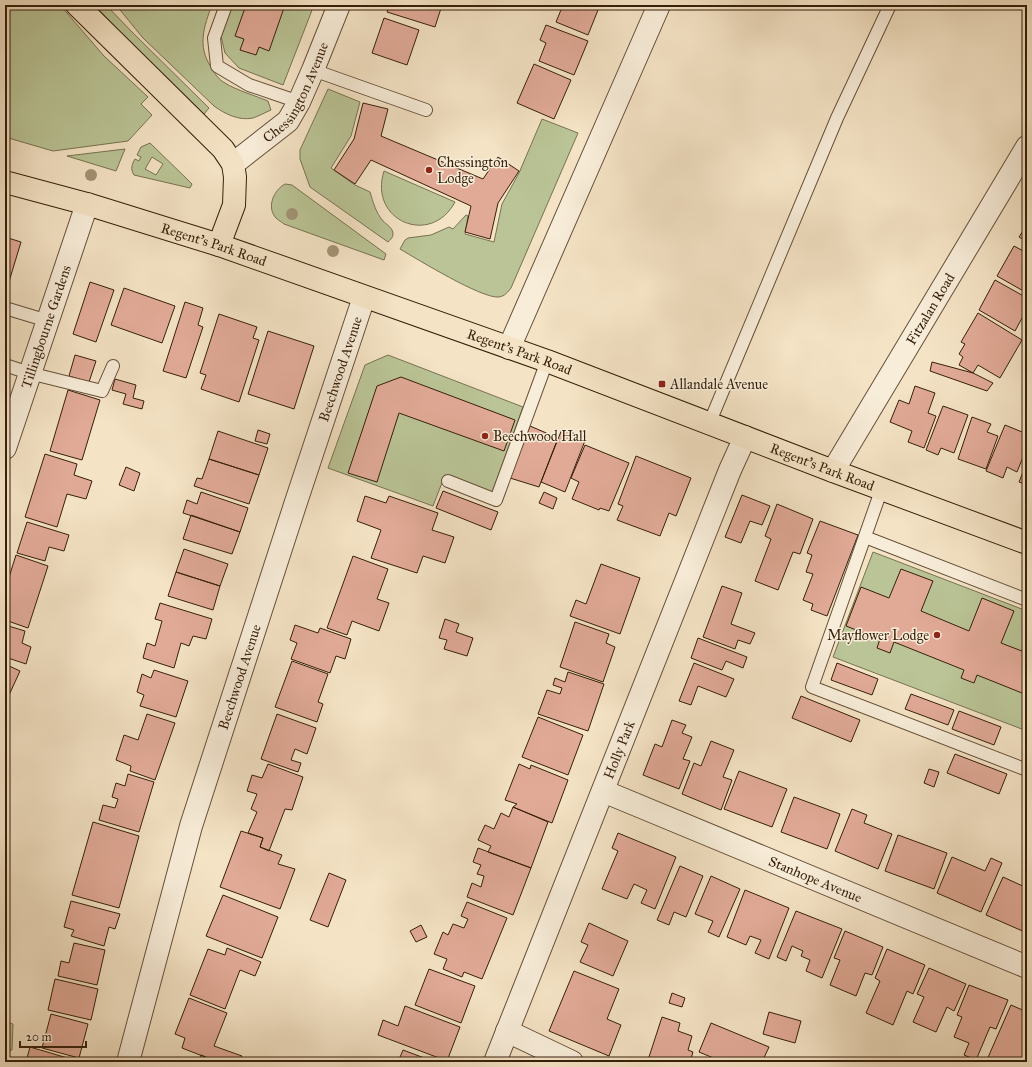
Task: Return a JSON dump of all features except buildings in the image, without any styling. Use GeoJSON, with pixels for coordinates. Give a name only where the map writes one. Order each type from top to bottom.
{"type":"FeatureCollection","features":[{"type":"Feature","properties":{"kind":"main road"},"geometry":{"type":"LineString","coordinates":[[77,5],[223,149],[233,164],[235,177],[234,205],[219,245]]}},
{"type":"Feature","properties":{"kind":"main road","name":"Regent's Park Road"},"geometry":{"type":"LineString","coordinates":[[5,182],[87,204],[219,245],[546,361],[833,471],[1027,543]]}},
{"type":"Feature","properties":{"kind":"street","name":"Chessington Avenue"},"geometry":{"type":"LineString","coordinates":[[233,164],[288,120],[299,102],[339,5]]}},
{"type":"Feature","properties":{"kind":"street"},"geometry":{"type":"LineString","coordinates":[[509,348],[659,5]]}},
{"type":"Feature","properties":{"kind":"street","name":"Fitzalan Road"},"geometry":{"type":"LineString","coordinates":[[833,471],[1027,147]]}},
{"type":"Feature","properties":{"kind":"street","name":"Tillingbourne Gardens"},"geometry":{"type":"LineString","coordinates":[[5,448],[87,204]]}},
{"type":"Feature","properties":{"kind":"street","name":"Beechwood Avenue"},"geometry":{"type":"LineString","coordinates":[[128,1062],[191,826],[364,297]]}},
{"type":"Feature","properties":{"kind":"street","name":"Holly Park"},"geometry":{"type":"LineString","coordinates":[[495,1062],[730,470],[745,437]]}},
{"type":"Feature","properties":{"kind":"street","name":"Stanhope Avenue"},"geometry":{"type":"LineString","coordinates":[[603,791],[1027,967]]}},
{"type":"Feature","properties":{"kind":"street"},"geometry":{"type":"LineString","coordinates":[[507,1031],[572,1062]]}},
{"type":"Feature","properties":{"kind":"lane"},"geometry":{"type":"LineString","coordinates":[[226,5],[214,38],[217,66],[249,85],[299,102]]}},
{"type":"Feature","properties":{"kind":"lane"},"geometry":{"type":"LineString","coordinates":[[709,424],[837,118],[890,5]]}},
{"type":"Feature","properties":{"kind":"lane"},"geometry":{"type":"LineString","coordinates":[[313,70],[426,110]]}},
{"type":"Feature","properties":{"kind":"lane"},"geometry":{"type":"LineString","coordinates":[[5,308],[48,321]]}},
{"type":"Feature","properties":{"kind":"lane"},"geometry":{"type":"LineString","coordinates":[[448,481],[496,500],[546,361]]}},
{"type":"Feature","properties":{"kind":"lane"},"geometry":{"type":"LineString","coordinates":[[5,365],[30,373],[102,391],[112,366]]}},
{"type":"Feature","properties":{"kind":"lane"},"geometry":{"type":"LineString","coordinates":[[882,488],[812,687],[1027,770]]}},
{"type":"Feature","properties":{"kind":"lane"},"geometry":{"type":"LineString","coordinates":[[865,537],[1027,600]]}},
{"type":"Feature","properties":{"kind":"green space"},"geometry":{"type":"Polygon","coordinates":[[[5,5],[60,5],[104,56],[148,97],[141,104],[152,115],[128,141],[53,151],[5,137],[5,5]]]}},
{"type":"Feature","properties":{"kind":"green space"},"geometry":{"type":"Polygon","coordinates":[[[95,5],[106,5],[209,108],[204,114],[123,36],[95,5]]]}},
{"type":"Feature","properties":{"kind":"green space"},"geometry":{"type":"Polygon","coordinates":[[[116,5],[212,5],[204,28],[203,44],[204,51],[212,69],[221,80],[230,86],[268,101],[271,110],[253,118],[243,119],[227,114],[218,109],[143,38],[116,5]]]}},
{"type":"Feature","properties":{"kind":"green space"},"geometry":{"type":"Polygon","coordinates":[[[229,5],[314,5],[283,85],[239,68],[225,53],[221,36],[229,5]]]}},
{"type":"Feature","properties":{"kind":"green space"},"geometry":{"type":"Polygon","coordinates":[[[328,89],[360,102],[351,136],[331,168],[355,185],[370,192],[378,214],[393,232],[391,239],[388,242],[310,187],[300,159],[300,150],[328,89]]]}},
{"type":"Feature","properties":{"kind":"green space"},"geometry":{"type":"Polygon","coordinates":[[[542,119],[578,133],[511,288],[506,294],[499,297],[479,292],[450,278],[400,249],[405,240],[408,238],[431,235],[449,227],[453,229],[466,215],[468,216],[465,234],[494,242],[502,204],[519,173],[542,119]]]}},
{"type":"Feature","properties":{"kind":"green space"},"geometry":{"type":"Polygon","coordinates":[[[150,143],[192,184],[190,188],[134,175],[132,165],[135,159],[139,161],[141,157],[137,155],[141,147],[150,143]],[[152,157],[145,169],[156,175],[163,164],[152,157]]]}},
{"type":"Feature","properties":{"kind":"green space"},"geometry":{"type":"Polygon","coordinates":[[[125,149],[116,171],[67,156],[125,149]]]}},
{"type":"Feature","properties":{"kind":"green space"},"geometry":{"type":"Polygon","coordinates":[[[384,171],[455,202],[444,216],[432,223],[418,225],[404,222],[393,215],[385,203],[381,189],[384,171]]]}},
{"type":"Feature","properties":{"kind":"green space"},"geometry":{"type":"Polygon","coordinates":[[[285,184],[292,185],[386,254],[384,260],[284,224],[278,220],[273,214],[272,204],[275,194],[285,184]]]}},
{"type":"Feature","properties":{"kind":"green space"},"geometry":{"type":"Polygon","coordinates":[[[388,355],[523,407],[492,493],[445,475],[433,506],[328,468],[365,365],[388,355]]]}},
{"type":"Feature","properties":{"kind":"green space"},"geometry":{"type":"Polygon","coordinates":[[[873,552],[1027,611],[1027,731],[833,657],[873,552]]]}},
{"type":"Feature","properties":{"kind":"green space"},"geometry":{"type":"Polygon","coordinates":[[[5,1022],[13,1024],[12,1050],[5,1051],[5,1022]]]}},
{"type":"Feature","properties":{"kind":"place","name":"Chessington Lodge"},"geometry":{"type":"Point","coordinates":[429,170]}},
{"type":"Feature","properties":{"kind":"place","name":"Allandale Avenue"},"geometry":{"type":"Point","coordinates":[662,384]}},
{"type":"Feature","properties":{"kind":"place","name":"Beechwood Hall"},"geometry":{"type":"Point","coordinates":[485,436]}},
{"type":"Feature","properties":{"kind":"place","name":"Mayflower Lodge"},"geometry":{"type":"Point","coordinates":[937,635]}}]}
